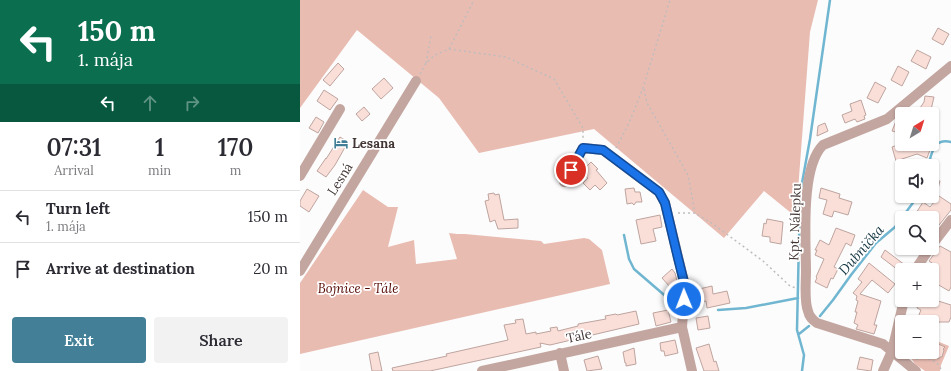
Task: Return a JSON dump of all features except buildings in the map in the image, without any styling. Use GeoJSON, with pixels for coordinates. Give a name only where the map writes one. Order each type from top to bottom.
{"type":"FeatureCollection","features":[{"type":"Feature","properties":{"kind":"street","name":"Kpt. Nálepku"},"geometry":{"type":"LineString","coordinates":[[916,371],[882,344],[817,323],[809,315],[807,311],[806,288],[808,183],[814,158],[818,150],[823,145],[887,119],[951,66]]}},
{"type":"Feature","properties":{"kind":"street","name":"Lesná"},"geometry":{"type":"LineString","coordinates":[[300,271],[416,81]]}},
{"type":"Feature","properties":{"kind":"street"},"geometry":{"type":"LineString","coordinates":[[300,176],[340,109]]}},
{"type":"Feature","properties":{"kind":"street"},"geometry":{"type":"LineString","coordinates":[[564,182],[583,148],[603,150],[659,192],[665,203],[669,216],[685,286],[682,327],[692,371]]}},
{"type":"Feature","properties":{"kind":"street"},"geometry":{"type":"LineString","coordinates":[[939,236],[951,220]]}},
{"type":"Feature","properties":{"kind":"street"},"geometry":{"type":"LineString","coordinates":[[883,371],[892,351],[902,307]]}},
{"type":"Feature","properties":{"kind":"street","name":"Tále"},"geometry":{"type":"LineString","coordinates":[[482,371],[682,327]]}},
{"type":"Feature","properties":{"kind":"street"},"geometry":{"type":"LineString","coordinates":[[560,353],[564,371]]}},
{"type":"Feature","properties":{"kind":"path"},"geometry":{"type":"LineString","coordinates":[[449,49],[474,0]]}},
{"type":"Feature","properties":{"kind":"path"},"geometry":{"type":"LineString","coordinates":[[616,148],[629,123],[643,88],[670,0]]}},
{"type":"Feature","properties":{"kind":"path"},"geometry":{"type":"LineString","coordinates":[[416,81],[426,63],[431,35]]}},
{"type":"Feature","properties":{"kind":"path"},"geometry":{"type":"LineString","coordinates":[[426,63],[435,55],[449,49],[506,57],[554,79],[583,128],[583,148]]}},
{"type":"Feature","properties":{"kind":"path"},"geometry":{"type":"LineString","coordinates":[[643,88],[647,103],[688,174],[696,213]]}},
{"type":"Feature","properties":{"kind":"path"},"geometry":{"type":"LineString","coordinates":[[669,216],[680,212],[696,213],[763,261],[790,286],[795,288]]}},
{"type":"Feature","properties":{"kind":"path"},"geometry":{"type":"LineString","coordinates":[[929,359],[938,363],[941,371]]}},
{"type":"Feature","properties":{"kind":"green space"},"geometry":{"type":"Polygon","coordinates":[[[300,0],[818,0],[810,32],[796,217],[764,191],[724,238],[594,129],[479,153],[439,98],[357,30],[300,108],[300,0]]]}},
{"type":"Feature","properties":{"kind":"green space","name":"Bojnice - Tále"},"geometry":{"type":"Polygon","coordinates":[[[363,190],[388,207],[398,207],[388,247],[414,240],[416,264],[457,259],[449,233],[541,241],[544,244],[584,238],[589,239],[602,250],[610,284],[300,354],[300,283],[363,190]]]}},
{"type":"Feature","properties":{"kind":"green space"},"geometry":{"type":"Polygon","coordinates":[[[939,342],[949,346],[940,371],[925,371],[915,364],[912,359],[939,359],[939,342]]]}},
{"type":"Feature","properties":{"kind":"waterway"},"geometry":{"type":"LineString","coordinates":[[802,371],[804,355],[797,330],[800,194],[810,139],[830,0]]}},
{"type":"Feature","properties":{"kind":"waterway","name":"Dubnička"},"geometry":{"type":"LineString","coordinates":[[930,159],[937,144],[945,141],[951,142]]}},
{"type":"Feature","properties":{"kind":"waterway","name":"Dubnička"},"geometry":{"type":"LineString","coordinates":[[820,316],[876,243],[895,227],[913,203]]}},
{"type":"Feature","properties":{"kind":"waterway"},"geometry":{"type":"LineString","coordinates":[[624,235],[629,259],[634,269],[670,300]]}},
{"type":"Feature","properties":{"kind":"waterway"},"geometry":{"type":"LineString","coordinates":[[718,310],[746,308],[798,298]]}},
{"type":"Feature","properties":{"kind":"waterway","name":"Dubnička"},"geometry":{"type":"LineString","coordinates":[[799,334],[809,326]]}},
{"type":"Feature","properties":{"kind":"place","name":"Lesana"},"geometry":{"type":"Point","coordinates":[341,143]}},
{"type":"Feature","properties":{"kind":"route"},"geometry":{"type":"LineString","coordinates":[[571,170],[583,148],[603,150],[659,192],[665,203],[669,216],[685,286],[684,299]]}}]}
